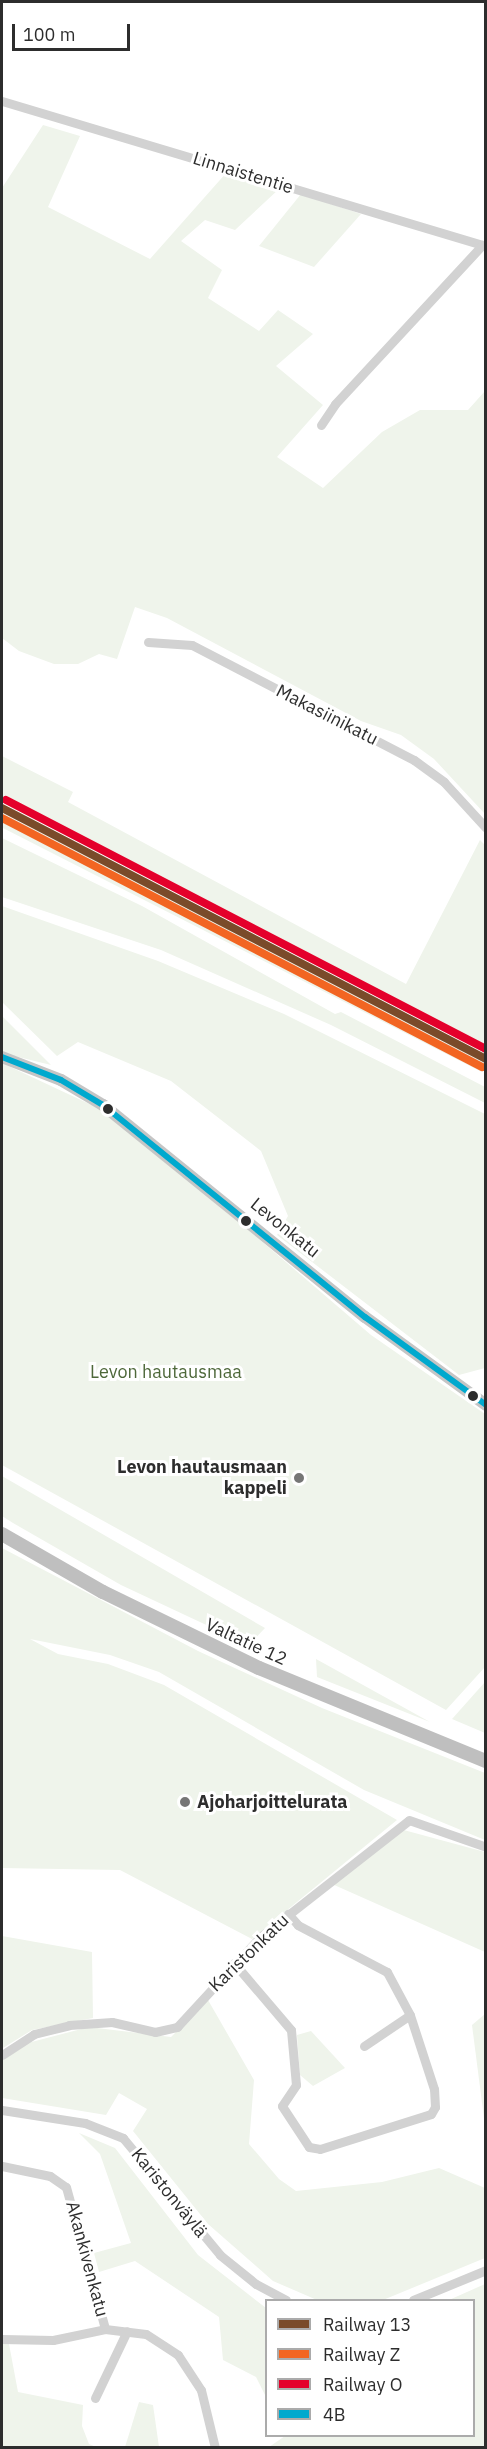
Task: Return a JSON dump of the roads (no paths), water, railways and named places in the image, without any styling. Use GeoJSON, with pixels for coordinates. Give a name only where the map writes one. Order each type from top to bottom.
{"type":"FeatureCollection","features":[{"type":"Feature","properties":{"kind":"highway","name":"Valtatie 12"},"geometry":{"type":"LineString","coordinates":[[2,1534],[103,1592],[238,1659],[486,1761]]}},
{"type":"Feature","properties":{"kind":"main road","name":"Levonkatu"},"geometry":{"type":"LineString","coordinates":[[2,1057],[61,1080],[168,1153],[365,1317],[486,1405]]}},
{"type":"Feature","properties":{"kind":"street","name":"Linnaistentie"},"geometry":{"type":"LineString","coordinates":[[2,101],[484,245]]}},
{"type":"Feature","properties":{"kind":"street"},"geometry":{"type":"LineString","coordinates":[[321,425],[335,404],[484,245]]}},
{"type":"Feature","properties":{"kind":"street","name":"Makasiinikatu"},"geometry":{"type":"LineString","coordinates":[[148,642],[192,645],[414,760],[444,782],[486,828]]}},
{"type":"Feature","properties":{"kind":"street","name":"Karistonkatu"},"geometry":{"type":"LineString","coordinates":[[2,2055],[34,2034],[69,2025],[112,2022],[167,2032],[186,2019],[234,1963],[288,1914],[409,1820],[486,1847]]}},
{"type":"Feature","properties":{"kind":"street"},"geometry":{"type":"LineString","coordinates":[[234,1963],[291,2030],[296,2085],[282,2106],[304,2142],[314,2149],[430,2114],[436,2099],[410,2015],[387,1972],[298,1925],[288,1914]]}},
{"type":"Feature","properties":{"kind":"street"},"geometry":{"type":"LineString","coordinates":[[364,2046],[410,2015]]}},
{"type":"Feature","properties":{"kind":"street","name":"Karistonväylä"},"geometry":{"type":"LineString","coordinates":[[2,2110],[85,2123],[123,2138],[220,2255],[256,2284],[282,2299]]}},
{"type":"Feature","properties":{"kind":"street","name":"Akankivenkatu"},"geometry":{"type":"LineString","coordinates":[[2,2166],[50,2176],[66,2187],[105,2329],[127,2331],[163,2343],[191,2370],[215,2448]]}},
{"type":"Feature","properties":{"kind":"street"},"geometry":{"type":"LineString","coordinates":[[418,2299],[486,2270]]}},
{"type":"Feature","properties":{"kind":"street"},"geometry":{"type":"LineString","coordinates":[[2,2339],[62,2339],[105,2329]]}},
{"type":"Feature","properties":{"kind":"street"},"geometry":{"type":"LineString","coordinates":[[95,2398],[127,2331]]}},
{"type":"Feature","properties":{"kind":"rail line","name":"O"},"geometry":{"type":"LineString","coordinates":[[6,800],[486,1049]]}},
{"type":"Feature","properties":{"kind":"rail line","name":"13"},"geometry":{"type":"LineString","coordinates":[[2,808],[486,1059]]}},
{"type":"Feature","properties":{"kind":"rail line","name":"Z"},"geometry":{"type":"LineString","coordinates":[[2,818],[482,1067]]}},
{"type":"Feature","properties":{"kind":"place","name":"Levon hautausmaan kappeli"},"geometry":{"type":"Point","coordinates":[299,1478]}},
{"type":"Feature","properties":{"kind":"place","name":"Ajoharjoittelurata"},"geometry":{"type":"Point","coordinates":[185,1802]}},
{"type":"Feature","properties":{"kind":"park label","name":"Levon hautausmaa"},"geometry":{"type":"Point","coordinates":[166,1372]}}]}
